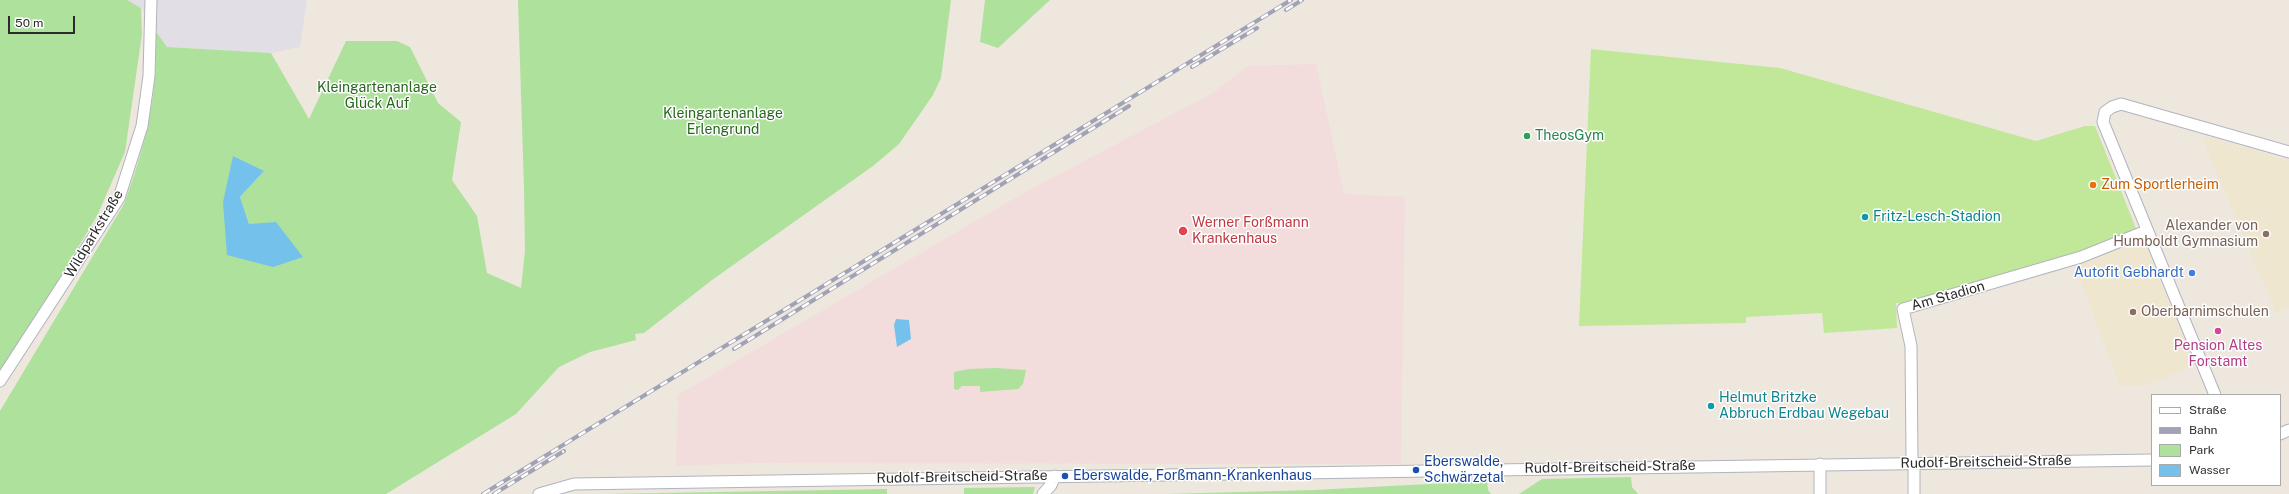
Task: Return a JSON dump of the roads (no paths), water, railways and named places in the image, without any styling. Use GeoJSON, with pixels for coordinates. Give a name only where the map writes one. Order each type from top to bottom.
{"type":"FeatureCollection","features":[{"type":"Feature","properties":{"kind":"street","name":"Wildparkstraße"},"geometry":{"type":"LineString","coordinates":[[0,381],[119,198],[142,126],[149,76],[151,0]]}},
{"type":"Feature","properties":{"kind":"street"},"geometry":{"type":"LineString","coordinates":[[2215,394],[2146,231],[2103,122],[2105,112],[2112,107],[2121,104],[2289,152]]}},
{"type":"Feature","properties":{"kind":"street","name":"Am Stadion"},"geometry":{"type":"LineString","coordinates":[[1914,494],[1911,346],[1903,308],[2081,257],[2146,231]]}},
{"type":"Feature","properties":{"kind":"street","name":"Rudolf-Breitscheid-Straße"},"geometry":{"type":"LineString","coordinates":[[538,494],[574,484],[2151,460]]}},
{"type":"Feature","properties":{"kind":"street"},"geometry":{"type":"LineString","coordinates":[[1820,464],[1820,494]]}},
{"type":"Feature","properties":{"kind":"street"},"geometry":{"type":"LineString","coordinates":[[1043,494],[1051,485],[1055,476]]}},
{"type":"Feature","properties":{"kind":"water"},"geometry":{"type":"Polygon","coordinates":[[[233,156],[264,171],[240,197],[249,224],[276,222],[303,257],[273,267],[227,255],[223,202],[233,156]]]}},
{"type":"Feature","properties":{"kind":"water"},"geometry":{"type":"Polygon","coordinates":[[[896,319],[909,320],[911,339],[897,347],[894,325],[896,319]]]}},
{"type":"Feature","properties":{"kind":"railway"},"geometry":{"type":"LineString","coordinates":[[483,494],[1291,0]]}},
{"type":"Feature","properties":{"kind":"railway"},"geometry":{"type":"LineString","coordinates":[[1286,10],[1302,0]]}},
{"type":"Feature","properties":{"kind":"railway"},"geometry":{"type":"LineString","coordinates":[[1192,67],[1257,28]]}},
{"type":"Feature","properties":{"kind":"railway"},"geometry":{"type":"LineString","coordinates":[[734,349],[1129,106]]}},
{"type":"Feature","properties":{"kind":"railway"},"geometry":{"type":"LineString","coordinates":[[494,494],[564,451]]}},
{"type":"Feature","properties":{"kind":"place","name":"TheosGym"},"geometry":{"type":"Point","coordinates":[1527,136]}},
{"type":"Feature","properties":{"kind":"place","name":"Zum Sportlerheim"},"geometry":{"type":"Point","coordinates":[2093,185]}},
{"type":"Feature","properties":{"kind":"place","name":"Fritz-Lesch-Stadion"},"geometry":{"type":"Point","coordinates":[1865,217]}},
{"type":"Feature","properties":{"kind":"place","name":"Werner Forßmann Krankenhaus"},"geometry":{"type":"Point","coordinates":[1183,231]}},
{"type":"Feature","properties":{"kind":"place","name":"Alexander von Humboldt Gymnasium"},"geometry":{"type":"Point","coordinates":[2266,234]}},
{"type":"Feature","properties":{"kind":"place","name":"Autofit Gebhardt"},"geometry":{"type":"Point","coordinates":[2192,273]}},
{"type":"Feature","properties":{"kind":"place","name":"Oberbarnimschulen"},"geometry":{"type":"Point","coordinates":[2133,312]}},
{"type":"Feature","properties":{"kind":"place","name":"Pension Altes Forstamt"},"geometry":{"type":"Point","coordinates":[2218,331]}},
{"type":"Feature","properties":{"kind":"place","name":"Helmut Britzke Abbruch Erdbau Wegebau"},"geometry":{"type":"Point","coordinates":[1711,406]}},
{"type":"Feature","properties":{"kind":"place","name":"Eberswalde, Schwärzetal"},"geometry":{"type":"Point","coordinates":[1416,470]}},
{"type":"Feature","properties":{"kind":"place","name":"Eberswalde, Forßmann-Krankenhaus"},"geometry":{"type":"Point","coordinates":[1065,476]}},
{"type":"Feature","properties":{"kind":"park label","name":"Kleingartenanlage Glück Auf"},"geometry":{"type":"Point","coordinates":[377,96]}},
{"type":"Feature","properties":{"kind":"park label","name":"Kleingartenanlage Erlengrund"},"geometry":{"type":"Point","coordinates":[723,122]}}]}
